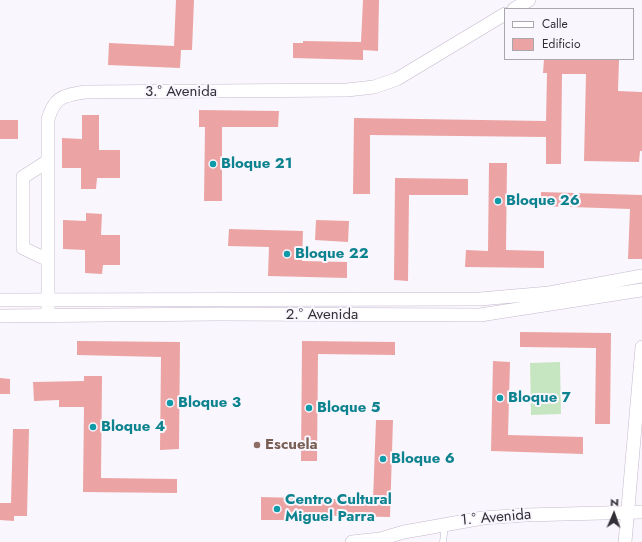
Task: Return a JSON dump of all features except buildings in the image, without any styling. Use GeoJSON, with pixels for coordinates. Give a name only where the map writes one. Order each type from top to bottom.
{"type":"FeatureCollection","features":[{"type":"Feature","properties":{"kind":"street"},"geometry":{"type":"LineString","coordinates":[[516,8],[529,0]]}},
{"type":"Feature","properties":{"kind":"street","name":"3.° Avenida"},"geometry":{"type":"LineString","coordinates":[[48,316],[48,119],[52,107],[63,96],[85,92],[347,90],[374,87],[397,79],[504,15]]}},
{"type":"Feature","properties":{"kind":"street"},"geometry":{"type":"LineString","coordinates":[[48,161],[22,177],[23,248],[48,260]]}},
{"type":"Feature","properties":{"kind":"street"},"geometry":{"type":"LineString","coordinates":[[0,300],[480,299],[549,293],[642,276]]}},
{"type":"Feature","properties":{"kind":"street","name":"2.° Avenida"},"geometry":{"type":"LineString","coordinates":[[0,316],[211,314],[480,315],[642,290]]}},
{"type":"Feature","properties":{"kind":"street"},"geometry":{"type":"LineString","coordinates":[[625,542],[642,347]]}},
{"type":"Feature","properties":{"kind":"street","name":"1.° Avenida"},"geometry":{"type":"LineString","coordinates":[[352,542],[380,539],[404,532],[483,518],[525,515],[642,512]]}},
{"type":"Feature","properties":{"kind":"lane"},"geometry":{"type":"LineString","coordinates":[[443,542],[446,524]]}},
{"type":"Feature","properties":{"kind":"green space"},"geometry":{"type":"Polygon","coordinates":[[[560,362],[561,414],[531,415],[530,363],[560,362]]]}},
{"type":"Feature","properties":{"kind":"place","name":"Bloque 21"},"geometry":{"type":"Point","coordinates":[213,164]}},
{"type":"Feature","properties":{"kind":"place","name":"Bloque 26"},"geometry":{"type":"Point","coordinates":[498,201]}},
{"type":"Feature","properties":{"kind":"place","name":"Bloque 22"},"geometry":{"type":"Point","coordinates":[287,254]}},
{"type":"Feature","properties":{"kind":"place","name":"Bloque 7"},"geometry":{"type":"Point","coordinates":[500,398]}},
{"type":"Feature","properties":{"kind":"place","name":"Bloque 3"},"geometry":{"type":"Point","coordinates":[170,403]}},
{"type":"Feature","properties":{"kind":"place","name":"Bloque 5"},"geometry":{"type":"Point","coordinates":[309,408]}},
{"type":"Feature","properties":{"kind":"place","name":"Bloque 4"},"geometry":{"type":"Point","coordinates":[93,427]}},
{"type":"Feature","properties":{"kind":"place","name":"Escuela"},"geometry":{"type":"Point","coordinates":[257,445]}},
{"type":"Feature","properties":{"kind":"place","name":"Bloque 6"},"geometry":{"type":"Point","coordinates":[383,459]}},
{"type":"Feature","properties":{"kind":"place","name":"Centro Cultural Miguel Parra"},"geometry":{"type":"Point","coordinates":[277,509]}}]}
